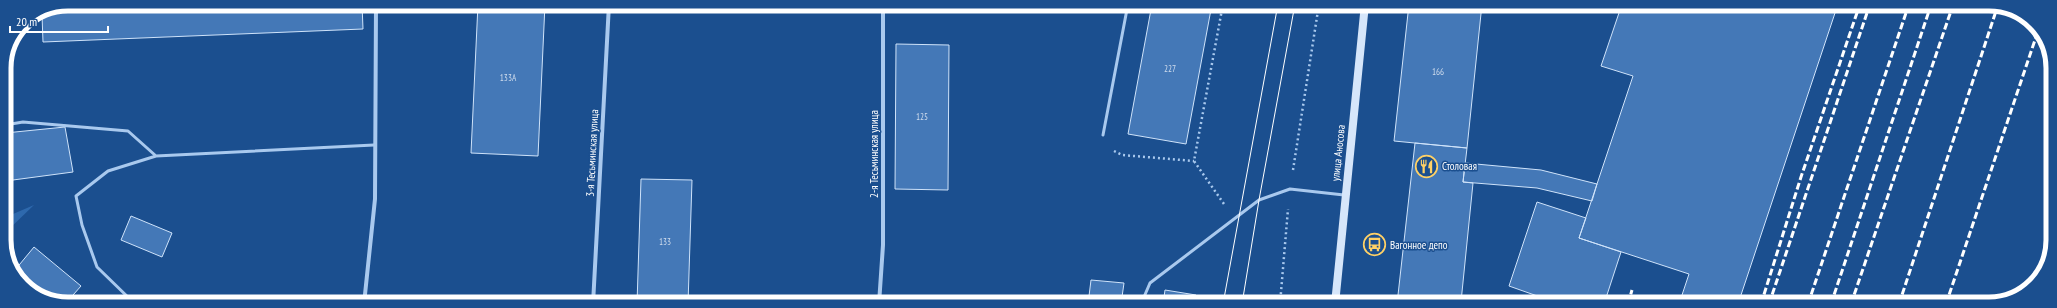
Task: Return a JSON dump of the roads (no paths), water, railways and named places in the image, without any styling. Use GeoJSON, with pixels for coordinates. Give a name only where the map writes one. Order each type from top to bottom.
{"type":"FeatureCollection","features":[{"type":"Feature","properties":{"kind":"main road","name":"улица Аносова"},"geometry":{"type":"LineString","coordinates":[[1336,297],[1344,195],[1364,11]]}},
{"type":"Feature","properties":{"kind":"street"},"geometry":{"type":"LineString","coordinates":[[365,297],[375,199],[374,145],[376,11]]}},
{"type":"Feature","properties":{"kind":"street","name":"3-я Тесьминская улица"},"geometry":{"type":"LineString","coordinates":[[593,297],[609,11]]}},
{"type":"Feature","properties":{"kind":"street","name":"2-я Тесьминская улица"},"geometry":{"type":"LineString","coordinates":[[880,297],[884,245],[883,11]]}},
{"type":"Feature","properties":{"kind":"lane"},"geometry":{"type":"LineString","coordinates":[[1103,135],[1127,11]]}},
{"type":"Feature","properties":{"kind":"lane"},"geometry":{"type":"LineString","coordinates":[[11,124],[23,122],[128,131],[156,156]]}},
{"type":"Feature","properties":{"kind":"lane"},"geometry":{"type":"LineString","coordinates":[[127,297],[97,267],[82,225],[76,196],[108,171],[156,156],[374,145]]}},
{"type":"Feature","properties":{"kind":"lane"},"geometry":{"type":"LineString","coordinates":[[1144,297],[1150,283],[1259,200],[1290,189],[1344,195]]}},
{"type":"Feature","properties":{"kind":"tram line"},"geometry":{"type":"LineString","coordinates":[[1224,297],[1277,11]]}},
{"type":"Feature","properties":{"kind":"tram line"},"geometry":{"type":"LineString","coordinates":[[1243,297],[1259,200],[1294,11]]}},
{"type":"Feature","properties":{"kind":"railway"},"geometry":{"type":"LineString","coordinates":[[1763,297],[1801,177],[1858,11]]}},
{"type":"Feature","properties":{"kind":"railway"},"geometry":{"type":"LineString","coordinates":[[1771,297],[1868,11]]}},
{"type":"Feature","properties":{"kind":"railway"},"geometry":{"type":"LineString","coordinates":[[1810,297],[1907,11]]}},
{"type":"Feature","properties":{"kind":"railway"},"geometry":{"type":"LineString","coordinates":[[1833,297],[1929,11]]}},
{"type":"Feature","properties":{"kind":"railway"},"geometry":{"type":"LineString","coordinates":[[1853,297],[1951,11]]}},
{"type":"Feature","properties":{"kind":"railway"},"geometry":{"type":"LineString","coordinates":[[1901,297],[1996,11]]}},
{"type":"Feature","properties":{"kind":"railway"},"geometry":{"type":"LineString","coordinates":[[1948,297],[2036,37]]}},
{"type":"Feature","properties":{"kind":"railway"},"geometry":{"type":"LineString","coordinates":[[1630,297],[1632,290]]}},
{"type":"Feature","properties":{"kind":"place","name":"Столовая"},"geometry":{"type":"Point","coordinates":[1427,166]}},
{"type":"Feature","properties":{"kind":"place","name":"Вагонное депо"},"geometry":{"type":"Point","coordinates":[1374,245]}}]}
